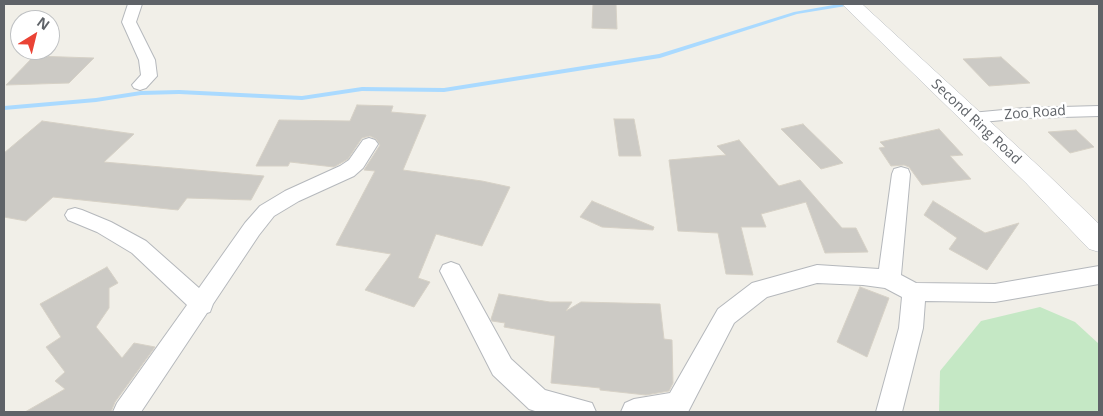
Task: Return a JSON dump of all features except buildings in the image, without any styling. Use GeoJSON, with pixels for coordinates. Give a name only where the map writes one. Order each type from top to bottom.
{"type":"FeatureCollection","features":[{"type":"Feature","properties":{"kind":"street"},"geometry":{"type":"LineString","coordinates":[[135,4],[128,22],[147,60],[149,76],[140,86]]}},
{"type":"Feature","properties":{"kind":"street","name":"Second Ring Road"},"geometry":{"type":"LineString","coordinates":[[859,10],[970,118],[1035,176],[1099,241]]}},
{"type":"Feature","properties":{"kind":"street","name":"Zoo Road"},"geometry":{"type":"LineString","coordinates":[[970,118],[1025,113],[1099,111]]}},
{"type":"Feature","properties":{"kind":"street"},"geometry":{"type":"LineString","coordinates":[[126,412],[202,305],[252,229],[267,211],[285,200],[348,171],[356,164],[369,144]]}},
{"type":"Feature","properties":{"kind":"street"},"geometry":{"type":"LineString","coordinates":[[889,280],[901,174]]}},
{"type":"Feature","properties":{"kind":"street"},"geometry":{"type":"LineString","coordinates":[[75,215],[104,227],[139,247],[202,305]]}},
{"type":"Feature","properties":{"kind":"street"},"geometry":{"type":"LineString","coordinates":[[451,272],[502,367],[538,400],[583,412]]}},
{"type":"Feature","properties":{"kind":"street"},"geometry":{"type":"LineString","coordinates":[[634,412],[678,404],[726,316],[760,290],[817,274],[863,276],[889,280],[914,292],[995,293],[1099,275]]}},
{"type":"Feature","properties":{"kind":"street"},"geometry":{"type":"LineString","coordinates":[[889,412],[911,328],[914,292]]}},
{"type":"Feature","properties":{"kind":"green space"},"geometry":{"type":"Polygon","coordinates":[[[1040,307],[1075,322],[1099,344],[1099,412],[939,412],[940,371],[981,321],[1040,307]]]}},
{"type":"Feature","properties":{"kind":"waterway"},"geometry":{"type":"LineString","coordinates":[[4,108],[96,100],[141,93],[179,92],[302,98],[362,89],[444,90],[660,56],[796,13],[846,4]]}}]}
